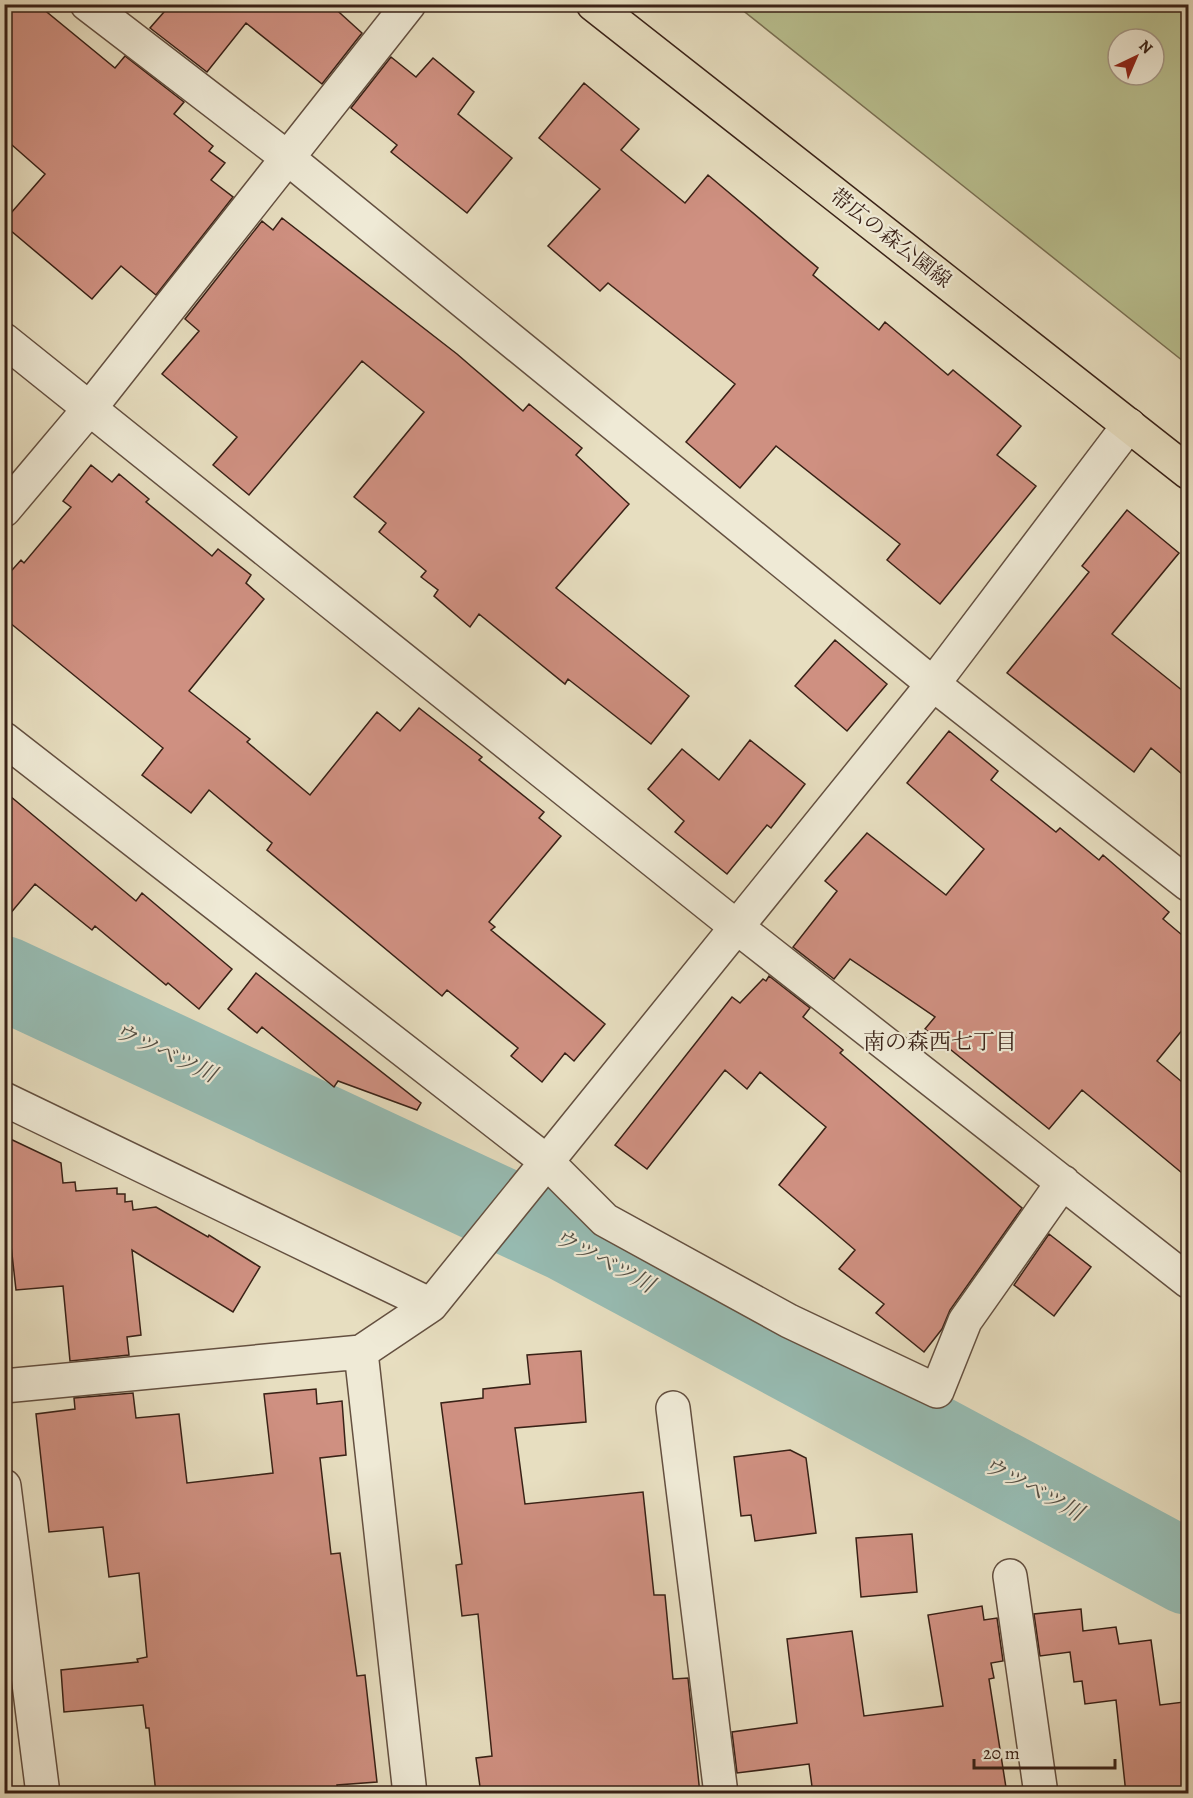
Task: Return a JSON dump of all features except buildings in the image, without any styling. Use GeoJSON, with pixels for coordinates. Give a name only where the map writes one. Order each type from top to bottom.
{"type":"FeatureCollection","features":[{"type":"Feature","properties":{"kind":"main road","name":"帯広の森公園線"},"geometry":{"type":"LineString","coordinates":[[593,4],[1188,472]]}},
{"type":"Feature","properties":{"kind":"street"},"geometry":{"type":"LineString","coordinates":[[87,4],[289,159],[933,684],[1188,884]]}},
{"type":"Feature","properties":{"kind":"street"},"geometry":{"type":"LineString","coordinates":[[4,510],[90,408],[289,159],[409,4]]}},
{"type":"Feature","properties":{"kind":"street"},"geometry":{"type":"LineString","coordinates":[[4,340],[738,928],[1188,1281]]}},
{"type":"Feature","properties":{"kind":"street"},"geometry":{"type":"LineString","coordinates":[[4,1386],[361,1352],[431,1305],[933,684],[1130,425]]}},
{"type":"Feature","properties":{"kind":"street"},"geometry":{"type":"LineString","coordinates":[[4,739],[546,1161],[605,1220],[789,1321],[937,1391],[965,1321],[1063,1182]]}},
{"type":"Feature","properties":{"kind":"street"},"geometry":{"type":"LineString","coordinates":[[4,1099],[431,1305]]}},
{"type":"Feature","properties":{"kind":"street"},"geometry":{"type":"LineString","coordinates":[[361,1352],[410,1794]]}},
{"type":"Feature","properties":{"kind":"street"},"geometry":{"type":"LineString","coordinates":[[673,1408],[721,1794]]}},
{"type":"Feature","properties":{"kind":"street"},"geometry":{"type":"LineString","coordinates":[[4,1486],[43,1794]]}},
{"type":"Feature","properties":{"kind":"street"},"geometry":{"type":"LineString","coordinates":[[1010,1576],[1041,1794]]}},
{"type":"Feature","properties":{"kind":"green space"},"geometry":{"type":"Polygon","coordinates":[[[736,5],[1188,5],[1188,365],[736,5]]]}},
{"type":"Feature","properties":{"kind":"waterway","name":"ウツベツ川"},"geometry":{"type":"LineString","coordinates":[[4,978],[567,1240],[1188,1573]]}},
{"type":"Feature","properties":{"kind":"district","name":"南の森西七丁目"},"geometry":{"type":"Point","coordinates":[940,1042]}}]}
